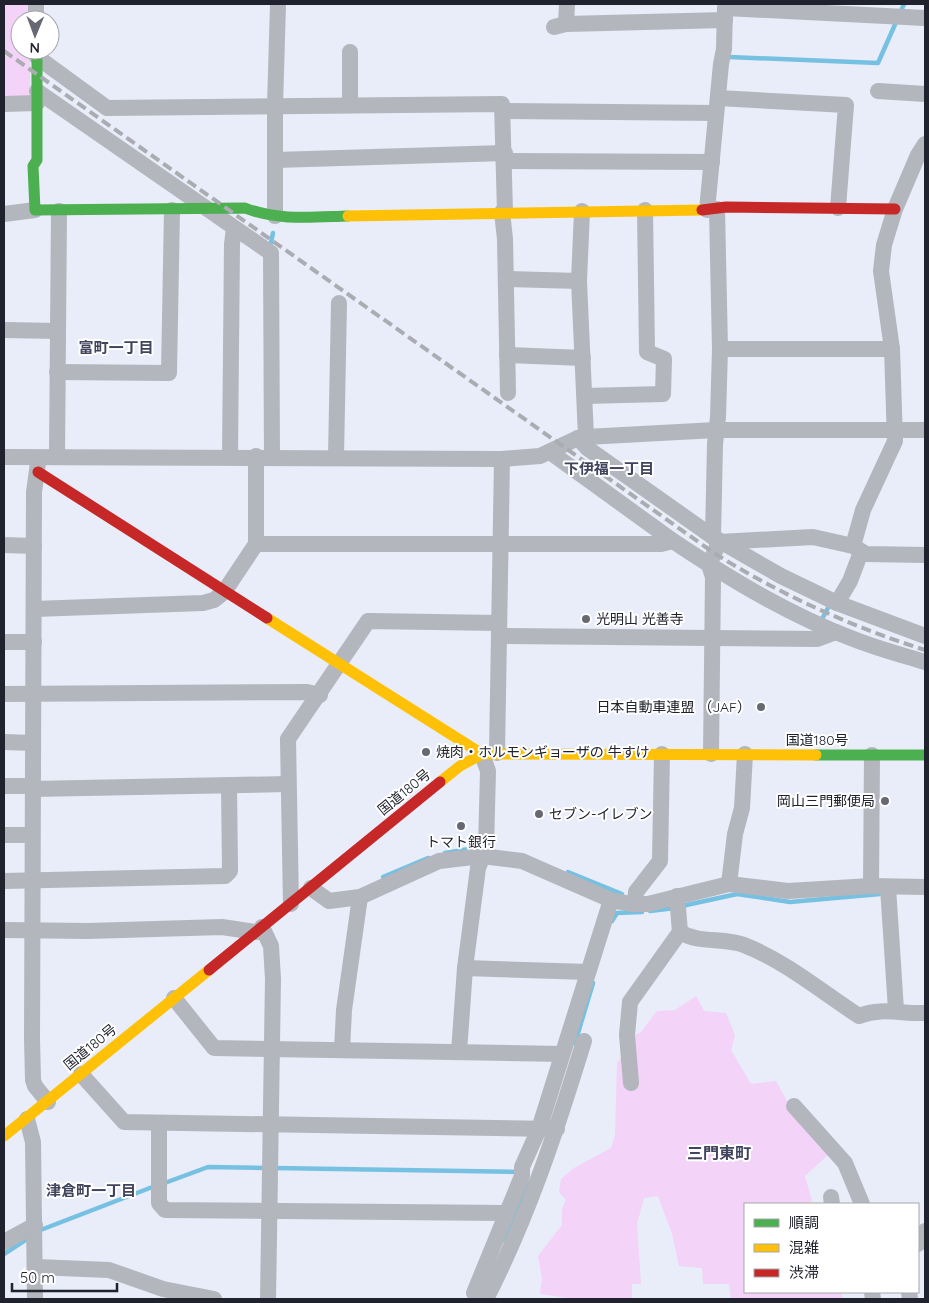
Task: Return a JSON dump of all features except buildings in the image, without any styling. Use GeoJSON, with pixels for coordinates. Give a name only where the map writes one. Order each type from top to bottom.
{"type":"FeatureCollection","features":[{"type":"Feature","properties":{"kind":"main road"},"geometry":{"type":"LineString","coordinates":[[37,60],[37,160],[33,166],[35,210],[207,210],[245,208],[263,215],[275,216],[712,209],[895,209]]}},
{"type":"Feature","properties":{"kind":"main road"},"geometry":{"type":"LineString","coordinates":[[38,465],[224,592],[489,754]]}},
{"type":"Feature","properties":{"kind":"main road","name":"国道180号"},"geometry":{"type":"LineString","coordinates":[[4,1136],[460,766],[489,754],[925,755]]}},
{"type":"Feature","properties":{"kind":"street"},"geometry":{"type":"LineString","coordinates":[[275,216],[275,106],[278,4]]}},
{"type":"Feature","properties":{"kind":"street"},"geometry":{"type":"LineString","coordinates":[[567,4],[560,26],[725,11],[925,18]]}},
{"type":"Feature","properties":{"kind":"street"},"geometry":{"type":"LineString","coordinates":[[711,754],[712,577],[709,565],[716,540],[716,430],[720,349],[712,209],[712,162],[720,64],[724,49],[725,11]]}},
{"type":"Feature","properties":{"kind":"street"},"geometry":{"type":"LineString","coordinates":[[350,52],[350,106]]}},
{"type":"Feature","properties":{"kind":"street"},"geometry":{"type":"LineString","coordinates":[[46,60],[107,108],[502,104],[504,111],[505,157],[503,212],[508,393]]}},
{"type":"Feature","properties":{"kind":"street"},"geometry":{"type":"LineString","coordinates":[[878,91],[925,94]]}},
{"type":"Feature","properties":{"kind":"street"},"geometry":{"type":"LineString","coordinates":[[4,104],[36,97],[271,254],[264,456],[256,544],[224,592],[214,600],[203,603],[34,609]]}},
{"type":"Feature","properties":{"kind":"street"},"geometry":{"type":"LineString","coordinates":[[504,111],[846,105],[838,208]]}},
{"type":"Feature","properties":{"kind":"street"},"geometry":{"type":"LineString","coordinates":[[837,603],[850,581],[863,510],[895,441],[892,349],[881,271],[884,245],[895,209],[923,151]]}},
{"type":"Feature","properties":{"kind":"street"},"geometry":{"type":"LineString","coordinates":[[275,160],[505,157],[712,162]]}},
{"type":"Feature","properties":{"kind":"street"},"geometry":{"type":"LineString","coordinates":[[4,214],[35,210]]}},
{"type":"Feature","properties":{"kind":"street"},"geometry":{"type":"LineString","coordinates":[[58,372],[169,373],[172,210]]}},
{"type":"Feature","properties":{"kind":"street"},"geometry":{"type":"LineString","coordinates":[[585,396],[663,394],[664,360],[647,352],[645,210]]}},
{"type":"Feature","properties":{"kind":"street"},"geometry":{"type":"LineString","coordinates":[[57,457],[59,211]]}},
{"type":"Feature","properties":{"kind":"street"},"geometry":{"type":"LineString","coordinates":[[582,211],[580,281],[585,396],[582,438],[587,448],[716,540],[837,603],[925,636]]}},
{"type":"Feature","properties":{"kind":"street"},"geometry":{"type":"LineString","coordinates":[[230,456],[232,244],[234,228]]}},
{"type":"Feature","properties":{"kind":"street"},"geometry":{"type":"LineString","coordinates":[[506,279],[580,281]]}},
{"type":"Feature","properties":{"kind":"street"},"geometry":{"type":"LineString","coordinates":[[336,457],[339,303]]}},
{"type":"Feature","properties":{"kind":"street"},"geometry":{"type":"LineString","coordinates":[[4,330],[58,331]]}},
{"type":"Feature","properties":{"kind":"street"},"geometry":{"type":"LineString","coordinates":[[720,349],[892,349]]}},
{"type":"Feature","properties":{"kind":"street"},"geometry":{"type":"LineString","coordinates":[[507,355],[583,358]]}},
{"type":"Feature","properties":{"kind":"street"},"geometry":{"type":"LineString","coordinates":[[4,457],[38,465],[57,457],[264,456],[502,459],[524,458],[550,452],[582,438],[716,430],[925,430]]}},
{"type":"Feature","properties":{"kind":"street"},"geometry":{"type":"LineString","coordinates":[[550,452],[673,541],[709,565],[766,597],[836,632],[925,662]]}},
{"type":"Feature","properties":{"kind":"street"},"geometry":{"type":"LineString","coordinates":[[459,1052],[465,968],[478,868],[486,848],[489,754],[499,629],[502,459]]}},
{"type":"Feature","properties":{"kind":"street"},"geometry":{"type":"LineString","coordinates":[[38,465],[34,492],[33,1080],[35,1086],[48,1102]]}},
{"type":"Feature","properties":{"kind":"street"},"geometry":{"type":"LineString","coordinates":[[716,540],[813,537],[857,549],[866,554],[925,555]]}},
{"type":"Feature","properties":{"kind":"street"},"geometry":{"type":"LineString","coordinates":[[256,544],[661,544],[673,541]]}},
{"type":"Feature","properties":{"kind":"street"},"geometry":{"type":"LineString","coordinates":[[4,545],[34,546]]}},
{"type":"Feature","properties":{"kind":"street"},"geometry":{"type":"LineString","coordinates":[[291,904],[288,739],[320,695],[368,621],[499,629],[712,638],[816,639],[836,632]]}},
{"type":"Feature","properties":{"kind":"street"},"geometry":{"type":"LineString","coordinates":[[4,642],[34,642]]}},
{"type":"Feature","properties":{"kind":"street"},"geometry":{"type":"LineString","coordinates":[[4,694],[307,692],[320,695]]}},
{"type":"Feature","properties":{"kind":"street"},"geometry":{"type":"LineString","coordinates":[[4,742],[33,743]]}},
{"type":"Feature","properties":{"kind":"street"},"geometry":{"type":"LineString","coordinates":[[480,1296],[548,1129],[588,972],[626,902],[660,861],[662,754]]}},
{"type":"Feature","properties":{"kind":"street"},"geometry":{"type":"LineString","coordinates":[[729,884],[735,834],[742,808],[745,754]]}},
{"type":"Feature","properties":{"kind":"street"},"geometry":{"type":"LineString","coordinates":[[871,886],[872,755]]}},
{"type":"Feature","properties":{"kind":"street"},"geometry":{"type":"LineString","coordinates":[[4,786],[32,788],[288,784]]}},
{"type":"Feature","properties":{"kind":"street"},"geometry":{"type":"LineString","coordinates":[[4,881],[32,882],[225,876],[230,871],[229,786]]}},
{"type":"Feature","properties":{"kind":"street"},"geometry":{"type":"LineString","coordinates":[[4,835],[32,835]]}},
{"type":"Feature","properties":{"kind":"street"},"geometry":{"type":"LineString","coordinates":[[310,888],[329,901],[360,896],[439,861],[482,856],[522,861],[626,902],[648,904],[678,904],[729,884],[788,891],[871,886],[888,893],[925,887]]}},
{"type":"Feature","properties":{"kind":"street"},"geometry":{"type":"LineString","coordinates":[[888,893],[896,1010]]}},
{"type":"Feature","properties":{"kind":"street"},"geometry":{"type":"LineString","coordinates":[[342,1050],[344,1010],[360,896]]}},
{"type":"Feature","properties":{"kind":"street"},"geometry":{"type":"LineString","coordinates":[[631,1083],[627,1035],[630,1002],[680,932],[678,904]]}},
{"type":"Feature","properties":{"kind":"street"},"geometry":{"type":"LineString","coordinates":[[4,930],[222,927],[259,930],[271,946],[268,1299]]}},
{"type":"Feature","properties":{"kind":"street"},"geometry":{"type":"LineString","coordinates":[[680,932],[695,939],[737,942],[745,945],[781,964],[859,1016],[872,1011],[896,1010],[903,1014],[925,1013]]}},
{"type":"Feature","properties":{"kind":"street"},"geometry":{"type":"LineString","coordinates":[[465,968],[588,972]]}},
{"type":"Feature","properties":{"kind":"street"},"geometry":{"type":"LineString","coordinates":[[174,998],[214,1048],[459,1052],[566,1064]]}},
{"type":"Feature","properties":{"kind":"street"},"geometry":{"type":"LineString","coordinates":[[566,1064],[584,1040]]}},
{"type":"Feature","properties":{"kind":"street"},"geometry":{"type":"LineString","coordinates":[[81,1074],[124,1122],[548,1129]]}},
{"type":"Feature","properties":{"kind":"street"},"geometry":{"type":"LineString","coordinates":[[794,1106],[845,1163],[862,1203]]}},
{"type":"Feature","properties":{"kind":"street"},"geometry":{"type":"LineString","coordinates":[[27,1119],[33,1142],[35,1299]]}},
{"type":"Feature","properties":{"kind":"street"},"geometry":{"type":"LineString","coordinates":[[159,1124],[159,1203],[165,1210],[513,1213]]}},
{"type":"Feature","properties":{"kind":"street"},"geometry":{"type":"LineString","coordinates":[[513,1213],[522,1172],[548,1129]]}},
{"type":"Feature","properties":{"kind":"street"},"geometry":{"type":"LineString","coordinates":[[4,1242],[35,1231]]}},
{"type":"Feature","properties":{"kind":"street"},"geometry":{"type":"LineString","coordinates":[[36,1267],[109,1270],[163,1289],[214,1299]]}},
{"type":"Feature","properties":{"kind":"shaded area"},"geometry":{"type":"Polygon","coordinates":[[[4,4],[30,4],[30,10],[10,10],[10,60],[30,60],[30,100],[4,100],[4,4]]]}},
{"type":"Feature","properties":{"kind":"shaded area"},"geometry":{"type":"Polygon","coordinates":[[[696,996],[704,1011],[726,1013],[735,1035],[731,1050],[751,1084],[776,1081],[791,1108],[829,1154],[805,1176],[812,1201],[809,1203],[744,1203],[744,1293],[841,1293],[843,1299],[731,1299],[729,1284],[703,1284],[702,1268],[679,1266],[672,1234],[658,1196],[644,1198],[637,1224],[641,1284],[632,1284],[632,1299],[574,1299],[540,1294],[542,1278],[538,1256],[562,1225],[562,1209],[566,1200],[559,1192],[561,1179],[574,1168],[611,1148],[615,1136],[617,1063],[631,1044],[631,1037],[641,1032],[657,1011],[675,1010],[696,996]]]}},
{"type":"Feature","properties":{"kind":"waterway"},"geometry":{"type":"LineString","coordinates":[[900,13],[904,4]]}},
{"type":"Feature","properties":{"kind":"waterway"},"geometry":{"type":"LineString","coordinates":[[729,57],[878,63],[897,20]]}},
{"type":"Feature","properties":{"kind":"waterway"},"geometry":{"type":"LineString","coordinates":[[270,247],[273,233]]}},
{"type":"Feature","properties":{"kind":"waterway"},"geometry":{"type":"LineString","coordinates":[[822,619],[829,606]]}},
{"type":"Feature","properties":{"kind":"waterway"},"geometry":{"type":"LineString","coordinates":[[445,853],[481,847]]}},
{"type":"Feature","properties":{"kind":"waterway"},"geometry":{"type":"LineString","coordinates":[[383,877],[428,858]]}},
{"type":"Feature","properties":{"kind":"waterway"},"geometry":{"type":"LineString","coordinates":[[568,872],[622,894]]}},
{"type":"Feature","properties":{"kind":"waterway"},"geometry":{"type":"LineString","coordinates":[[682,906],[737,894],[790,902],[880,894]]}},
{"type":"Feature","properties":{"kind":"waterway"},"geometry":{"type":"LineString","coordinates":[[650,911],[675,908]]}},
{"type":"Feature","properties":{"kind":"waterway"},"geometry":{"type":"LineString","coordinates":[[612,921],[617,913],[642,912]]}},
{"type":"Feature","properties":{"kind":"waterway"},"geometry":{"type":"LineString","coordinates":[[575,1043],[593,983]]}},
{"type":"Feature","properties":{"kind":"waterway"},"geometry":{"type":"LineString","coordinates":[[162,1184],[208,1167],[266,1168]]}},
{"type":"Feature","properties":{"kind":"waterway"},"geometry":{"type":"LineString","coordinates":[[274,1168],[519,1172]]}},
{"type":"Feature","properties":{"kind":"waterway"},"geometry":{"type":"LineString","coordinates":[[505,1241],[528,1183]]}},
{"type":"Feature","properties":{"kind":"waterway"},"geometry":{"type":"LineString","coordinates":[[38,1231],[155,1186]]}},
{"type":"Feature","properties":{"kind":"waterway"},"geometry":{"type":"LineString","coordinates":[[4,1254],[30,1237]]}},
{"type":"Feature","properties":{"kind":"railway"},"geometry":{"type":"LineString","coordinates":[[4,51],[714,553],[764,582],[816,608],[870,631],[925,650]]}},
{"type":"Feature","properties":{"kind":"traffic: fast"},"geometry":{"type":"LineString","coordinates":[[37,60],[37,160],[33,166],[35,210],[245,208],[283,217],[348,216]]}},
{"type":"Feature","properties":{"kind":"traffic: fast"},"geometry":{"type":"LineString","coordinates":[[816,755],[925,755]]}},
{"type":"Feature","properties":{"kind":"traffic: slow"},"geometry":{"type":"LineString","coordinates":[[348,216],[702,210]]}},
{"type":"Feature","properties":{"kind":"traffic: slow"},"geometry":{"type":"LineString","coordinates":[[267,618],[482,754]]}},
{"type":"Feature","properties":{"kind":"traffic: slow"},"geometry":{"type":"LineString","coordinates":[[440,782],[460,766],[482,754],[816,755]]}},
{"type":"Feature","properties":{"kind":"traffic: slow"},"geometry":{"type":"LineString","coordinates":[[4,1136],[209,970]]}},
{"type":"Feature","properties":{"kind":"traffic: jam"},"geometry":{"type":"LineString","coordinates":[[702,210],[726,207],[895,209]]}},
{"type":"Feature","properties":{"kind":"traffic: jam"},"geometry":{"type":"LineString","coordinates":[[38,472],[267,618]]}},
{"type":"Feature","properties":{"kind":"traffic: jam"},"geometry":{"type":"LineString","coordinates":[[209,970],[440,782]]}},
{"type":"Feature","properties":{"kind":"place","name":"光明山 光善寺"},"geometry":{"type":"Point","coordinates":[586,619]}},
{"type":"Feature","properties":{"kind":"place","name":"日本自動車連盟 （JAF）"},"geometry":{"type":"Point","coordinates":[761,707]}},
{"type":"Feature","properties":{"kind":"place","name":"焼肉・ホルモンギョーザの 牛すけ"},"geometry":{"type":"Point","coordinates":[426,752]}},
{"type":"Feature","properties":{"kind":"place","name":"岡山三門郵便局"},"geometry":{"type":"Point","coordinates":[885,801]}},
{"type":"Feature","properties":{"kind":"place","name":"セブン-イレブン"},"geometry":{"type":"Point","coordinates":[539,814]}},
{"type":"Feature","properties":{"kind":"place","name":"トマト銀行"},"geometry":{"type":"Point","coordinates":[461,826]}},
{"type":"Feature","properties":{"kind":"district","name":"富町一丁目"},"geometry":{"type":"Point","coordinates":[116,347]}},
{"type":"Feature","properties":{"kind":"district","name":"下伊福一丁目"},"geometry":{"type":"Point","coordinates":[609,468]}},
{"type":"Feature","properties":{"kind":"district","name":"三門東町"},"geometry":{"type":"Point","coordinates":[719,1153]}},
{"type":"Feature","properties":{"kind":"district","name":"津倉町一丁目"},"geometry":{"type":"Point","coordinates":[91,1190]}}]}
